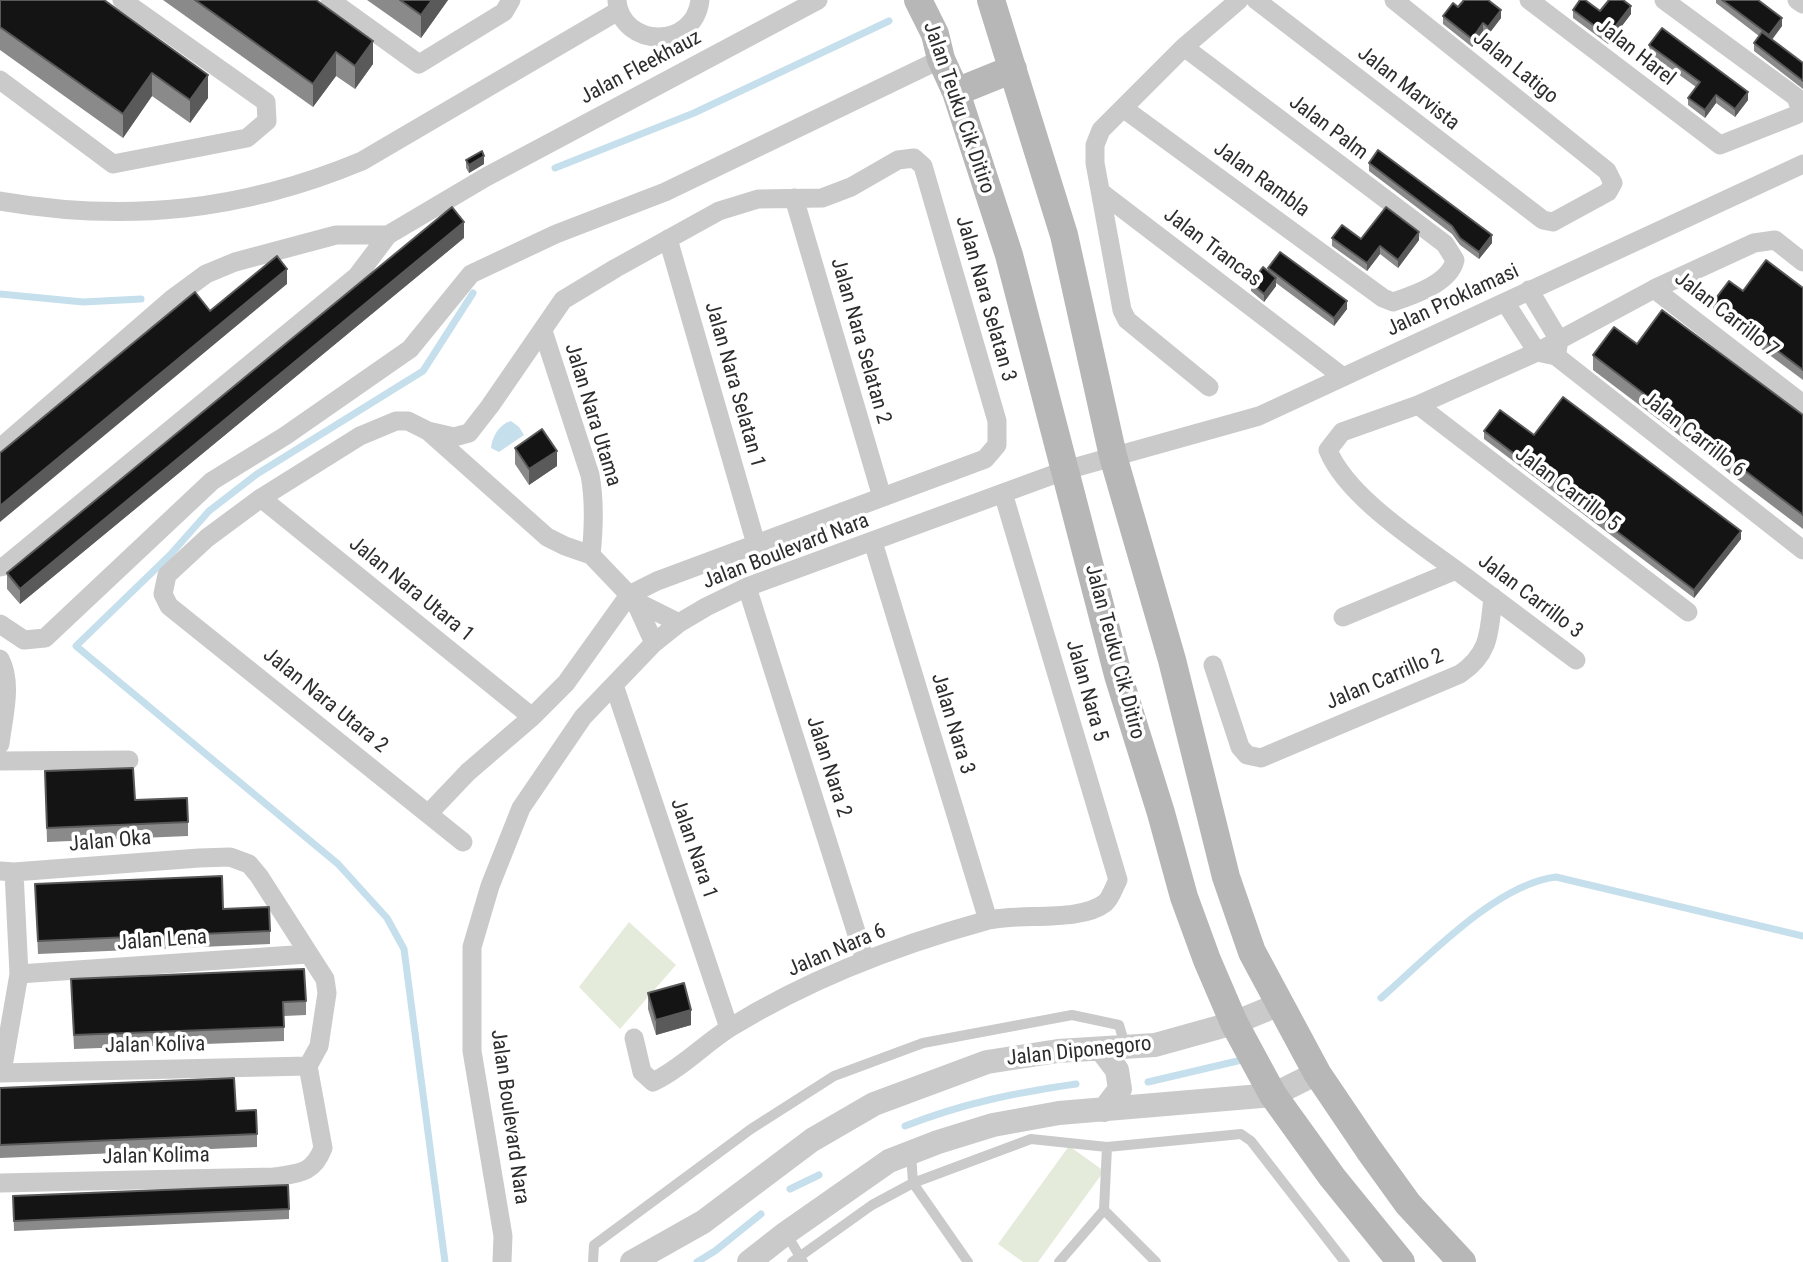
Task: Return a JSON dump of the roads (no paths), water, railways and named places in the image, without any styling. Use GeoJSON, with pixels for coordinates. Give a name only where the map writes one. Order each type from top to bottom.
{"type":"FeatureCollection","features":[{"type":"Feature","properties":{"kind":"main road","name":"Jalan Teuku Cik Ditiro"},"geometry":{"type":"LineString","coordinates":[[918,0],[935,34],[941,59],[956,92],[1009,255],[1118,675],[1184,897],[1234,1023],[1273,1095],[1332,1177],[1401,1262]]}},
{"type":"Feature","properties":{"kind":"main road"},"geometry":{"type":"LineString","coordinates":[[991,0],[1064,235],[1114,456],[1172,660],[1226,877],[1252,952],[1317,1073],[1408,1204],[1462,1262]]}},
{"type":"Feature","properties":{"kind":"main road"},"geometry":{"type":"LineString","coordinates":[[956,92],[1013,69]]}},
{"type":"Feature","properties":{"kind":"street"},"geometry":{"type":"LineString","coordinates":[[0,80],[113,164],[247,138],[267,121],[266,102],[122,0]]}},
{"type":"Feature","properties":{"kind":"street"},"geometry":{"type":"LineString","coordinates":[[330,0],[419,64],[504,12],[511,0]]}},
{"type":"Feature","properties":{"kind":"street"},"geometry":{"type":"LineString","coordinates":[[0,201],[42,208],[157,211],[268,194],[321,178],[362,161],[618,6],[636,30],[661,38],[686,29],[694,19],[700,0]]}},
{"type":"Feature","properties":{"kind":"street","name":"Jalan Fleekhauz"},"geometry":{"type":"LineString","coordinates":[[388,235],[486,177],[818,0]]}},
{"type":"Feature","properties":{"kind":"street"},"geometry":{"type":"LineString","coordinates":[[1209,387],[1135,328],[1122,310],[1095,163],[1095,145],[1101,130],[1184,47],[1239,0]]}},
{"type":"Feature","properties":{"kind":"street","name":"Jalan Marvista"},"geometry":{"type":"LineString","coordinates":[[1256,0],[1543,220],[1553,222],[1561,219],[1608,192],[1613,183],[1607,171]]}},
{"type":"Feature","properties":{"kind":"street","name":"Jalan Latigo"},"geometry":{"type":"LineString","coordinates":[[1394,0],[1607,171]]}},
{"type":"Feature","properties":{"kind":"street","name":"Jalan Harel"},"geometry":{"type":"LineString","coordinates":[[1529,0],[1714,142],[1724,144],[1801,111],[1796,97],[1664,0]]}},
{"type":"Feature","properties":{"kind":"street"},"geometry":{"type":"LineString","coordinates":[[1797,0],[1803,4]]}},
{"type":"Feature","properties":{"kind":"street","name":"Jalan Palm"},"geometry":{"type":"LineString","coordinates":[[1184,47],[1445,244],[1455,260],[1453,270],[1445,278],[1393,302],[1373,289]]}},
{"type":"Feature","properties":{"kind":"street"},"geometry":{"type":"LineString","coordinates":[[0,624],[24,640],[45,638],[212,481],[285,436],[410,349],[471,274],[556,234],[665,192],[941,59]]}},
{"type":"Feature","properties":{"kind":"street","name":"Jalan Rambla"},"geometry":{"type":"LineString","coordinates":[[1123,108],[1373,289]]}},
{"type":"Feature","properties":{"kind":"street","name":"Jalan Nara Selatan 3"},"geometry":{"type":"LineString","coordinates":[[794,198],[822,198],[851,187],[898,160],[914,158],[923,166],[997,421],[997,445],[985,459],[882,497]]}},
{"type":"Feature","properties":{"kind":"street","name":"Jalan Proklamasi"},"geometry":{"type":"LineString","coordinates":[[1066,470],[1259,416],[1803,164]]}},
{"type":"Feature","properties":{"kind":"street","name":"Jalan Trancas"},"geometry":{"type":"LineString","coordinates":[[1102,192],[1343,377]]}},
{"type":"Feature","properties":{"kind":"street"},"geometry":{"type":"LineString","coordinates":[[261,498],[359,436],[385,424],[408,421],[428,431],[454,437],[469,433],[563,300],[719,211],[758,199],[794,198]]}},
{"type":"Feature","properties":{"kind":"street","name":"Jalan Nara Selatan 2"},"geometry":{"type":"LineString","coordinates":[[794,198],[882,497]]}},
{"type":"Feature","properties":{"kind":"street"},"geometry":{"type":"LineString","coordinates":[[0,448],[172,299],[206,274],[234,262],[336,235],[388,235]]}},
{"type":"Feature","properties":{"kind":"street"},"geometry":{"type":"LineString","coordinates":[[0,567],[5,566],[357,276],[388,235]]}},
{"type":"Feature","properties":{"kind":"street","name":"Jalan Nara Selatan 1"},"geometry":{"type":"LineString","coordinates":[[667,239],[756,544]]}},
{"type":"Feature","properties":{"kind":"street"},"geometry":{"type":"LineString","coordinates":[[1418,405],[1551,349],[1654,289],[1754,243],[1775,240],[1803,262]]}},
{"type":"Feature","properties":{"kind":"street","name":"Jalan Carrillo 7"},"geometry":{"type":"LineString","coordinates":[[1654,289],[1803,404]]}},
{"type":"Feature","properties":{"kind":"street"},"geometry":{"type":"LineString","coordinates":[[1529,290],[1551,349]]}},
{"type":"Feature","properties":{"kind":"street"},"geometry":{"type":"LineString","coordinates":[[1505,302],[1551,349]]}},
{"type":"Feature","properties":{"kind":"street","name":"Jalan Nara Utama"},"geometry":{"type":"LineString","coordinates":[[543,331],[590,475],[595,520],[592,555]]}},
{"type":"Feature","properties":{"kind":"street","name":"Jalan Carrillo 6"},"geometry":{"type":"LineString","coordinates":[[1551,349],[1803,550]]}},
{"type":"Feature","properties":{"kind":"street","name":"Jalan Carrillo 3"},"geometry":{"type":"LineString","coordinates":[[1418,405],[1342,432],[1333,440],[1328,450],[1332,462],[1380,513],[1576,660]]}},
{"type":"Feature","properties":{"kind":"street","name":"Jalan Carrillo 5"},"geometry":{"type":"LineString","coordinates":[[1418,405],[1688,612]]}},
{"type":"Feature","properties":{"kind":"street"},"geometry":{"type":"LineString","coordinates":[[428,431],[547,537],[592,555],[632,598],[654,643]]}},
{"type":"Feature","properties":{"kind":"street","name":"Jalan Boulevard Nara"},"geometry":{"type":"LineString","coordinates":[[502,1262],[503,1236],[472,1051],[472,947],[490,886],[521,808],[583,717],[654,643],[679,623],[706,607],[747,587],[1066,470]]}},
{"type":"Feature","properties":{"kind":"street","name":"Jalan Nara 5"},"geometry":{"type":"LineString","coordinates":[[1003,493],[1118,880],[1107,902]]}},
{"type":"Feature","properties":{"kind":"street"},"geometry":{"type":"LineString","coordinates":[[429,813],[468,772],[532,718],[566,683],[632,598],[657,581],[882,497]]}},
{"type":"Feature","properties":{"kind":"street","name":"Jalan Nara Utara 2"},"geometry":{"type":"LineString","coordinates":[[261,498],[207,538],[167,575],[163,594],[169,606],[463,842]]}},
{"type":"Feature","properties":{"kind":"street","name":"Jalan Nara Utara 1"},"geometry":{"type":"LineString","coordinates":[[261,498],[532,718]]}},
{"type":"Feature","properties":{"kind":"street","name":"Jalan Nara 3"},"geometry":{"type":"LineString","coordinates":[[873,542],[988,920]]}},
{"type":"Feature","properties":{"kind":"street","name":"Jalan Carrillo 3"},"geometry":{"type":"LineString","coordinates":[[1343,617],[1456,570]]}},
{"type":"Feature","properties":{"kind":"street","name":"Jalan Nara 2"},"geometry":{"type":"LineString","coordinates":[[747,587],[865,960]]}},
{"type":"Feature","properties":{"kind":"street","name":"Jalan Carrillo 2"},"geometry":{"type":"LineString","coordinates":[[1213,665],[1240,747],[1247,755],[1261,758],[1460,674],[1483,652],[1488,640],[1493,597]]}},
{"type":"Feature","properties":{"kind":"street"},"geometry":{"type":"LineString","coordinates":[[632,598],[679,623]]}},
{"type":"Feature","properties":{"kind":"street"},"geometry":{"type":"LineString","coordinates":[[0,659],[6,674],[6,693],[0,744]]}},
{"type":"Feature","properties":{"kind":"street","name":"Jalan Nara 1"},"geometry":{"type":"LineString","coordinates":[[614,685],[729,1028]]}},
{"type":"Feature","properties":{"kind":"street"},"geometry":{"type":"LineString","coordinates":[[0,761],[129,760]]}},
{"type":"Feature","properties":{"kind":"street","name":"Jalan Oka"},"geometry":{"type":"LineString","coordinates":[[7,872],[223,857],[240,860],[249,864],[259,876],[308,954]]}},
{"type":"Feature","properties":{"kind":"street"},"geometry":{"type":"LineString","coordinates":[[1,1072],[19,974],[7,872]]}},
{"type":"Feature","properties":{"kind":"street","name":"Jalan Nara 6"},"geometry":{"type":"LineString","coordinates":[[634,1038],[642,1072],[653,1082],[667,1075],[729,1028],[865,960],[988,920],[1090,912],[1107,902]]}},
{"type":"Feature","properties":{"kind":"street"},"geometry":{"type":"LineString","coordinates":[[308,954],[325,979],[327,993],[319,1046],[308,1066]]}},
{"type":"Feature","properties":{"kind":"street","name":"Jalan Lena"},"geometry":{"type":"LineString","coordinates":[[19,974],[308,954]]}},
{"type":"Feature","properties":{"kind":"street","name":"Jalan Diponegoro"},"geometry":{"type":"LineString","coordinates":[[644,1259],[703,1222],[812,1140],[874,1104],[987,1062],[1059,1051],[1155,1045],[1234,1023],[1280,1004]]}},
{"type":"Feature","properties":{"kind":"street"},"geometry":{"type":"LineString","coordinates":[[1101,1049],[1117,1070],[1120,1090],[1104,1110]]}},
{"type":"Feature","properties":{"kind":"street","name":"Jalan Koliva"},"geometry":{"type":"LineString","coordinates":[[1,1072],[308,1066]]}},
{"type":"Feature","properties":{"kind":"street","name":"Jalan Kolima"},"geometry":{"type":"LineString","coordinates":[[0,1183],[274,1177],[302,1172],[312,1168],[319,1160],[323,1148],[308,1066]]}},
{"type":"Feature","properties":{"kind":"street"},"geometry":{"type":"LineString","coordinates":[[749,1262],[889,1161],[993,1125],[1059,1113],[1273,1095],[1317,1073]]}},
{"type":"Feature","properties":{"kind":"lane"},"geometry":{"type":"LineString","coordinates":[[593,1262],[594,1245],[751,1129],[834,1076],[923,1043],[1072,1015],[1119,1025],[1126,1047]]}},
{"type":"Feature","properties":{"kind":"lane"},"geometry":{"type":"LineString","coordinates":[[786,1233],[798,1260],[872,1205],[913,1183],[1031,1139],[1107,1147],[1241,1134],[1251,1141],[1345,1262]]}},
{"type":"Feature","properties":{"kind":"lane"},"geometry":{"type":"LineString","coordinates":[[1059,1262],[1104,1210],[1107,1147]]}},
{"type":"Feature","properties":{"kind":"lane"},"geometry":{"type":"LineString","coordinates":[[911,1153],[913,1183],[968,1262]]}},
{"type":"Feature","properties":{"kind":"lane"},"geometry":{"type":"LineString","coordinates":[[1104,1210],[1156,1262]]}},
{"type":"Feature","properties":{"kind":"water"},"geometry":{"type":"Polygon","coordinates":[[[511,421],[524,435],[499,452],[491,448],[497,432],[511,421]]]}},
{"type":"Feature","properties":{"kind":"waterway"},"geometry":{"type":"LineString","coordinates":[[555,168],[694,113],[889,21]]}},
{"type":"Feature","properties":{"kind":"waterway"},"geometry":{"type":"LineString","coordinates":[[445,1262],[404,949],[387,918],[338,864],[76,646],[170,555],[209,511],[257,474],[423,371],[473,293]]}},
{"type":"Feature","properties":{"kind":"waterway"},"geometry":{"type":"LineString","coordinates":[[0,294],[83,302],[141,299]]}},
{"type":"Feature","properties":{"kind":"waterway"},"geometry":{"type":"LineString","coordinates":[[1381,998],[1440,944],[1486,908],[1510,893],[1556,877],[1803,936]]}},
{"type":"Feature","properties":{"kind":"waterway"},"geometry":{"type":"LineString","coordinates":[[1148,1082],[1246,1059]]}},
{"type":"Feature","properties":{"kind":"waterway"},"geometry":{"type":"LineString","coordinates":[[905,1126],[989,1100],[1076,1084]]}},
{"type":"Feature","properties":{"kind":"waterway"},"geometry":{"type":"LineString","coordinates":[[790,1189],[819,1175]]}},
{"type":"Feature","properties":{"kind":"waterway"},"geometry":{"type":"LineString","coordinates":[[697,1262],[761,1214]]}}]}
